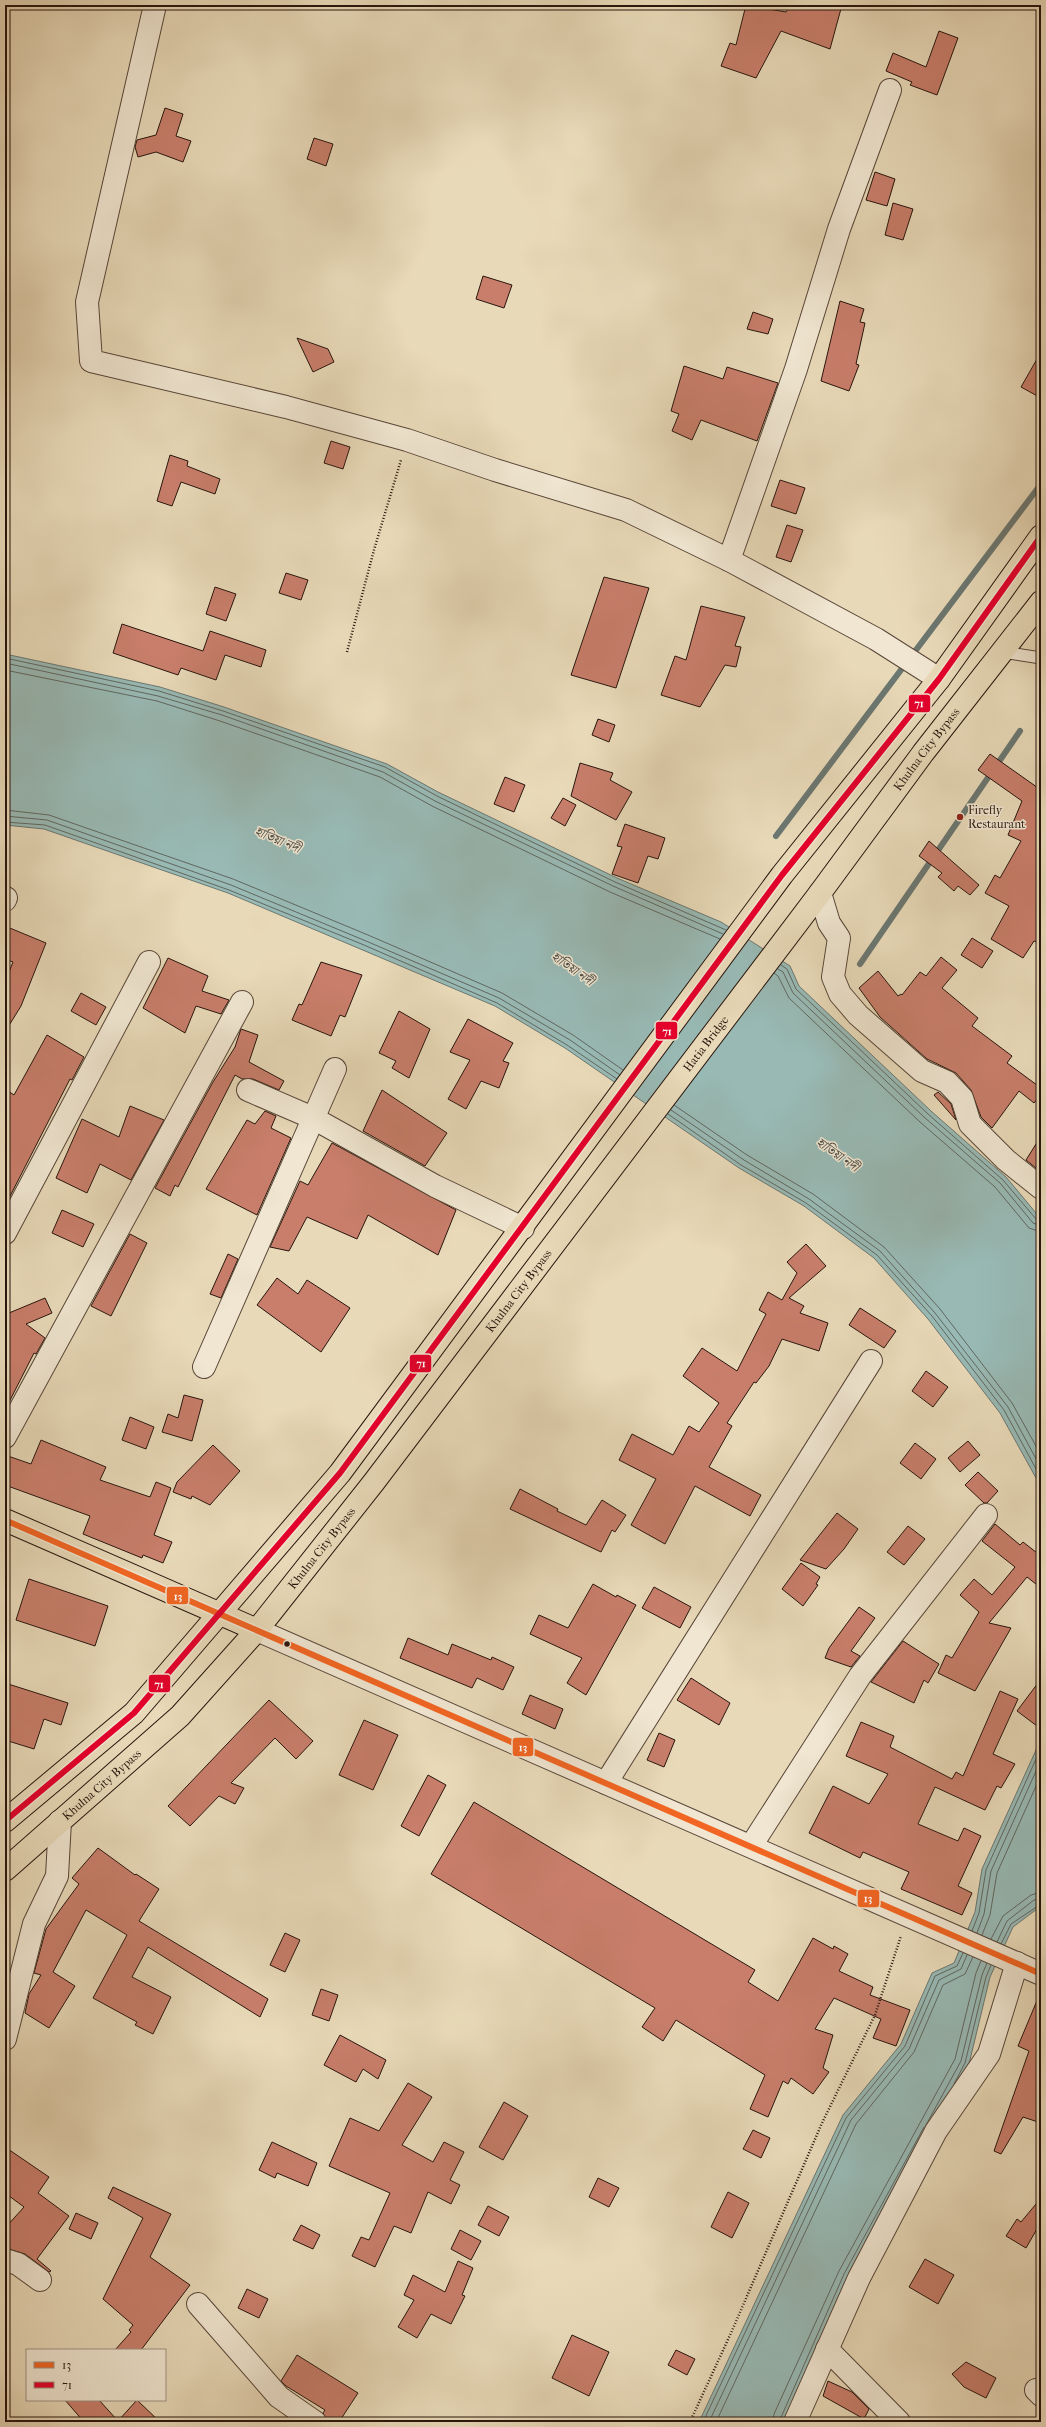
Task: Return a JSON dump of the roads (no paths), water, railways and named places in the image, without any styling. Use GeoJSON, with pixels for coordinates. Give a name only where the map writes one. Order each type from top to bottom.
{"type":"FeatureCollection","features":[{"type":"Feature","properties":{"kind":"main road"},"geometry":{"type":"LineString","coordinates":[[5,1821],[134,1713],[340,1473],[523,1228],[782,875],[939,679],[1041,536]]}},
{"type":"Feature","properties":{"kind":"main road","name":"Khulna City Bypass"},"geometry":{"type":"LineString","coordinates":[[817,896],[923,753],[1041,602]]}},
{"type":"Feature","properties":{"kind":"main road","name":"Hatia Bridge"},"geometry":{"type":"LineString","coordinates":[[596,1187],[817,896]]}},
{"type":"Feature","properties":{"kind":"main road","name":"Khulna City Bypass"},"geometry":{"type":"LineString","coordinates":[[5,1870],[180,1716],[257,1630],[374,1482],[596,1187]]}},
{"type":"Feature","properties":{"kind":"main road"},"geometry":{"type":"LineString","coordinates":[[5,1520],[257,1630]]}},
{"type":"Feature","properties":{"kind":"street"},"geometry":{"type":"LineString","coordinates":[[155,5],[87,302],[91,361],[286,407],[407,440],[494,470],[626,510],[729,560],[876,639],[939,679]]}},
{"type":"Feature","properties":{"kind":"street"},"geometry":{"type":"LineString","coordinates":[[729,560],[796,369],[839,229],[890,90]]}},
{"type":"Feature","properties":{"kind":"street"},"geometry":{"type":"LineString","coordinates":[[817,896],[839,938],[833,977],[840,994],[858,1015],[922,1071],[948,1082],[962,1098],[970,1124],[1006,1160],[1041,1188]]}},
{"type":"Feature","properties":{"kind":"street"},"geometry":{"type":"LineString","coordinates":[[5,1233],[149,962]]}},
{"type":"Feature","properties":{"kind":"street"},"geometry":{"type":"LineString","coordinates":[[5,1437],[242,1002]]}},
{"type":"Feature","properties":{"kind":"street"},"geometry":{"type":"LineString","coordinates":[[204,1367],[334,1068]]}},
{"type":"Feature","properties":{"kind":"street"},"geometry":{"type":"LineString","coordinates":[[248,1090],[313,1118],[435,1186],[523,1228]]}},
{"type":"Feature","properties":{"kind":"street"},"geometry":{"type":"LineString","coordinates":[[606,1783],[871,1361]]}},
{"type":"Feature","properties":{"kind":"street"},"geometry":{"type":"LineString","coordinates":[[751,1846],[860,1676],[986,1515]]}},
{"type":"Feature","properties":{"kind":"street"},"geometry":{"type":"LineString","coordinates":[[257,1630],[1041,1974]]}},
{"type":"Feature","properties":{"kind":"street"},"geometry":{"type":"LineString","coordinates":[[5,2039],[34,1924],[57,1876],[60,1821]]}},
{"type":"Feature","properties":{"kind":"street"},"geometry":{"type":"LineString","coordinates":[[795,2422],[859,2278],[936,2131],[990,2054],[1010,1961]]}},
{"type":"Feature","properties":{"kind":"street"},"geometry":{"type":"LineString","coordinates":[[5,2260],[18,2264],[40,2280]]}},
{"type":"Feature","properties":{"kind":"street"},"geometry":{"type":"LineString","coordinates":[[198,2304],[279,2397],[315,2422]]}},
{"type":"Feature","properties":{"kind":"street"},"geometry":{"type":"LineString","coordinates":[[827,2349],[898,2422]]}},
{"type":"Feature","properties":{"kind":"lane"},"geometry":{"type":"LineString","coordinates":[[1002,652],[1041,658]]}},
{"type":"Feature","properties":{"kind":"water","name":"হাতিয়া নদী"},"geometry":{"type":"Polygon","coordinates":[[[5,654],[160,687],[224,707],[387,764],[438,792],[617,878],[721,922],[790,966],[799,986],[931,1111],[1006,1177],[1041,1219],[1041,1487],[1000,1413],[928,1319],[874,1258],[804,1206],[739,1168],[565,1048],[495,1006],[228,893],[44,829],[5,825],[5,654]]]}},
{"type":"Feature","properties":{"kind":"water"},"geometry":{"type":"Polygon","coordinates":[[[1041,1739],[1041,1906],[1013,1927],[990,1977],[969,2064],[787,2422],[699,2422],[843,2115],[901,2044],[932,1973],[954,1963],[975,1912],[982,1869],[1041,1739]]]}},
{"type":"Feature","properties":{"kind":"waterway"},"geometry":{"type":"LineString","coordinates":[[776,836],[1041,484]]}},
{"type":"Feature","properties":{"kind":"waterway"},"geometry":{"type":"LineString","coordinates":[[860,964],[1020,731]]}},
{"type":"Feature","properties":{"kind":"place","name":"Firefly Restaurant"},"geometry":{"type":"Point","coordinates":[960,817]}}]}
